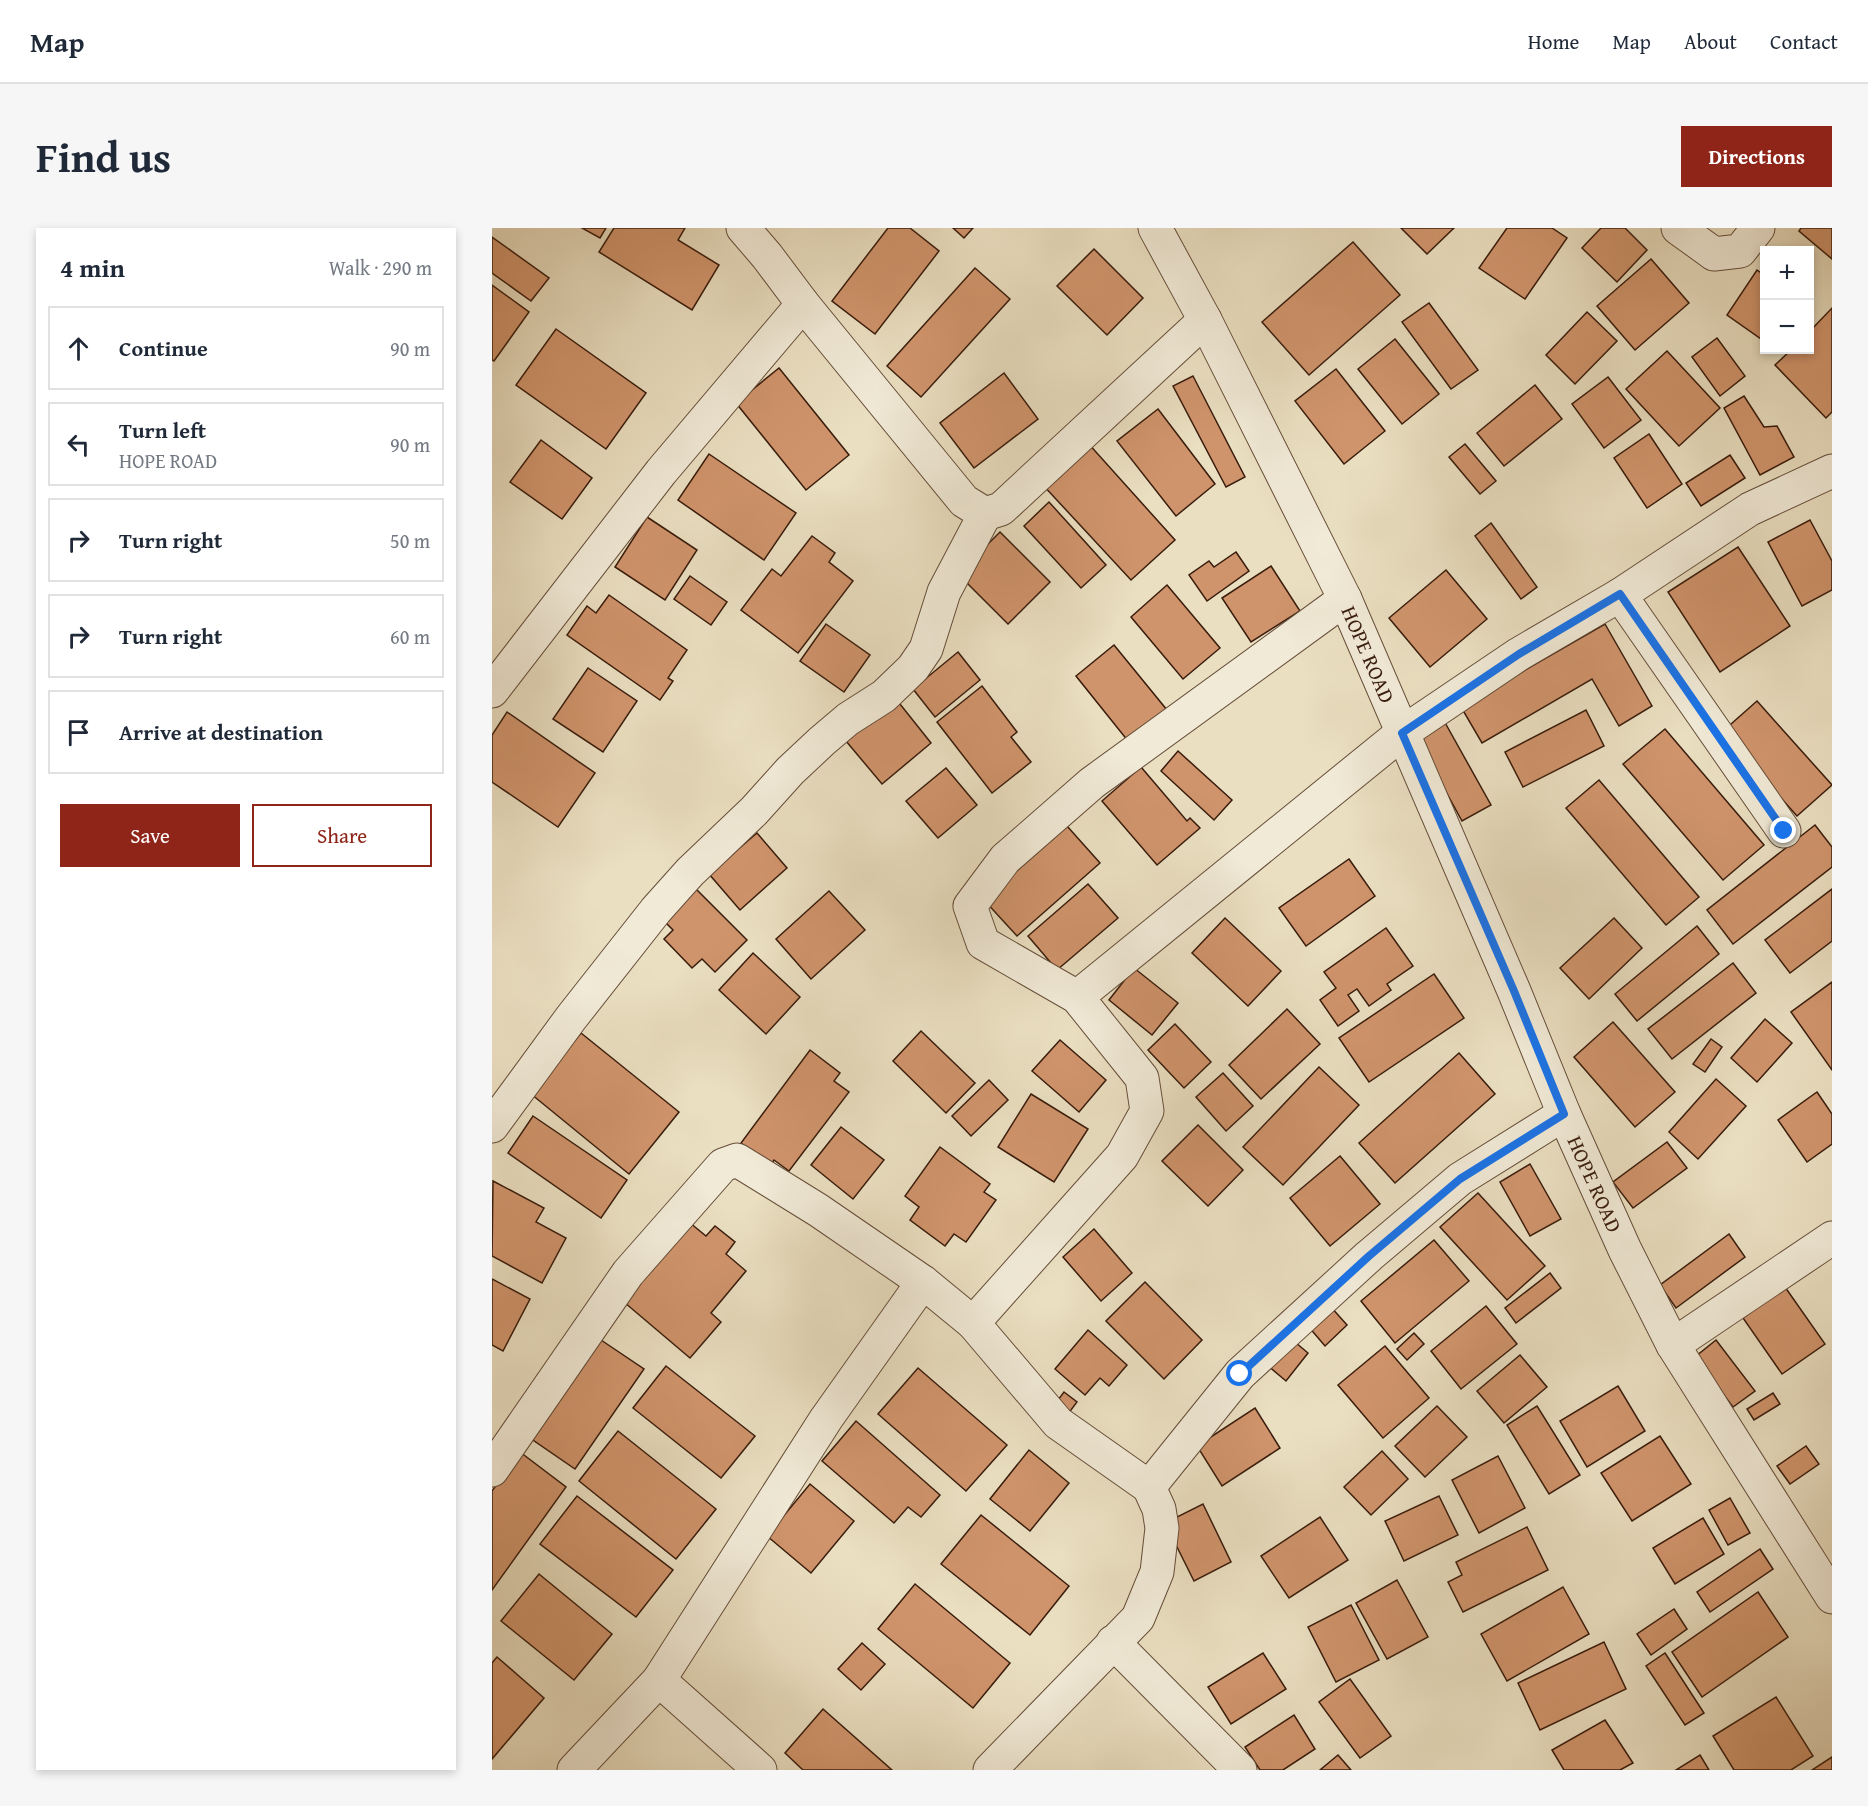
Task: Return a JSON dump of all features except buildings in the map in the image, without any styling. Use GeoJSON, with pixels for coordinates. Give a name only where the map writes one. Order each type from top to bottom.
{"type":"FeatureCollection","features":[{"type":"Feature","properties":{"kind":"street"},"geometry":{"type":"LineString","coordinates":[[743,228],[964,501],[985,514]]}},
{"type":"Feature","properties":{"kind":"street","name":"HOPE ROAD"},"geometry":{"type":"LineString","coordinates":[[1155,228],[1345,600],[1514,991],[1564,1114],[1625,1250],[1673,1345],[1832,1597]]}},
{"type":"Feature","properties":{"kind":"street"},"geometry":{"type":"LineString","coordinates":[[1678,228],[1714,254],[1740,251],[1758,228]]}},
{"type":"Feature","properties":{"kind":"street"},"geometry":{"type":"LineString","coordinates":[[492,691],[660,472],[803,304]]}},
{"type":"Feature","properties":{"kind":"street"},"geometry":{"type":"LineString","coordinates":[[492,1126],[571,1018],[656,910],[690,872],[822,741],[848,719],[884,696],[913,668],[926,648],[944,592],[985,514],[1001,509],[1204,320]]}},
{"type":"Feature","properties":{"kind":"street"},"geometry":{"type":"LineString","coordinates":[[1077,997],[1402,733],[1519,654],[1620,594],[1750,509],[1832,471]]}},
{"type":"Feature","properties":{"kind":"street"},"geometry":{"type":"LineString","coordinates":[[1620,594],[1784,831]]}},
{"type":"Feature","properties":{"kind":"street"},"geometry":{"type":"LineString","coordinates":[[973,1323],[1122,1156],[1147,1111],[1142,1078],[1077,997],[983,943],[970,906],[1005,859],[1092,783],[1345,600]]}},
{"type":"Feature","properties":{"kind":"street"},"geometry":{"type":"LineString","coordinates":[[1149,1487],[1240,1374],[1369,1256],[1460,1179],[1564,1114]]}},
{"type":"Feature","properties":{"kind":"street"},"geometry":{"type":"LineString","coordinates":[[492,1470],[628,1273],[723,1166],[737,1160],[818,1210],[923,1282],[973,1323],[1058,1423],[1149,1487],[1159,1509],[1161,1528],[1157,1572],[1138,1618],[990,1770]]}},
{"type":"Feature","properties":{"kind":"street"},"geometry":{"type":"LineString","coordinates":[[1673,1345],[1832,1238]]}},
{"type":"Feature","properties":{"kind":"street"},"geometry":{"type":"LineString","coordinates":[[574,1770],[659,1680],[826,1419],[923,1282]]}},
{"type":"Feature","properties":{"kind":"street"},"geometry":{"type":"LineString","coordinates":[[1113,1642],[1240,1770]]}},
{"type":"Feature","properties":{"kind":"street"},"geometry":{"type":"LineString","coordinates":[[659,1680],[760,1770]]}},
{"type":"Feature","properties":{"kind":"route"},"geometry":{"type":"LineString","coordinates":[[1240,1374],[1369,1256],[1460,1179],[1564,1114],[1514,991],[1402,733],[1519,654],[1620,594],[1784,831]]}}]}
